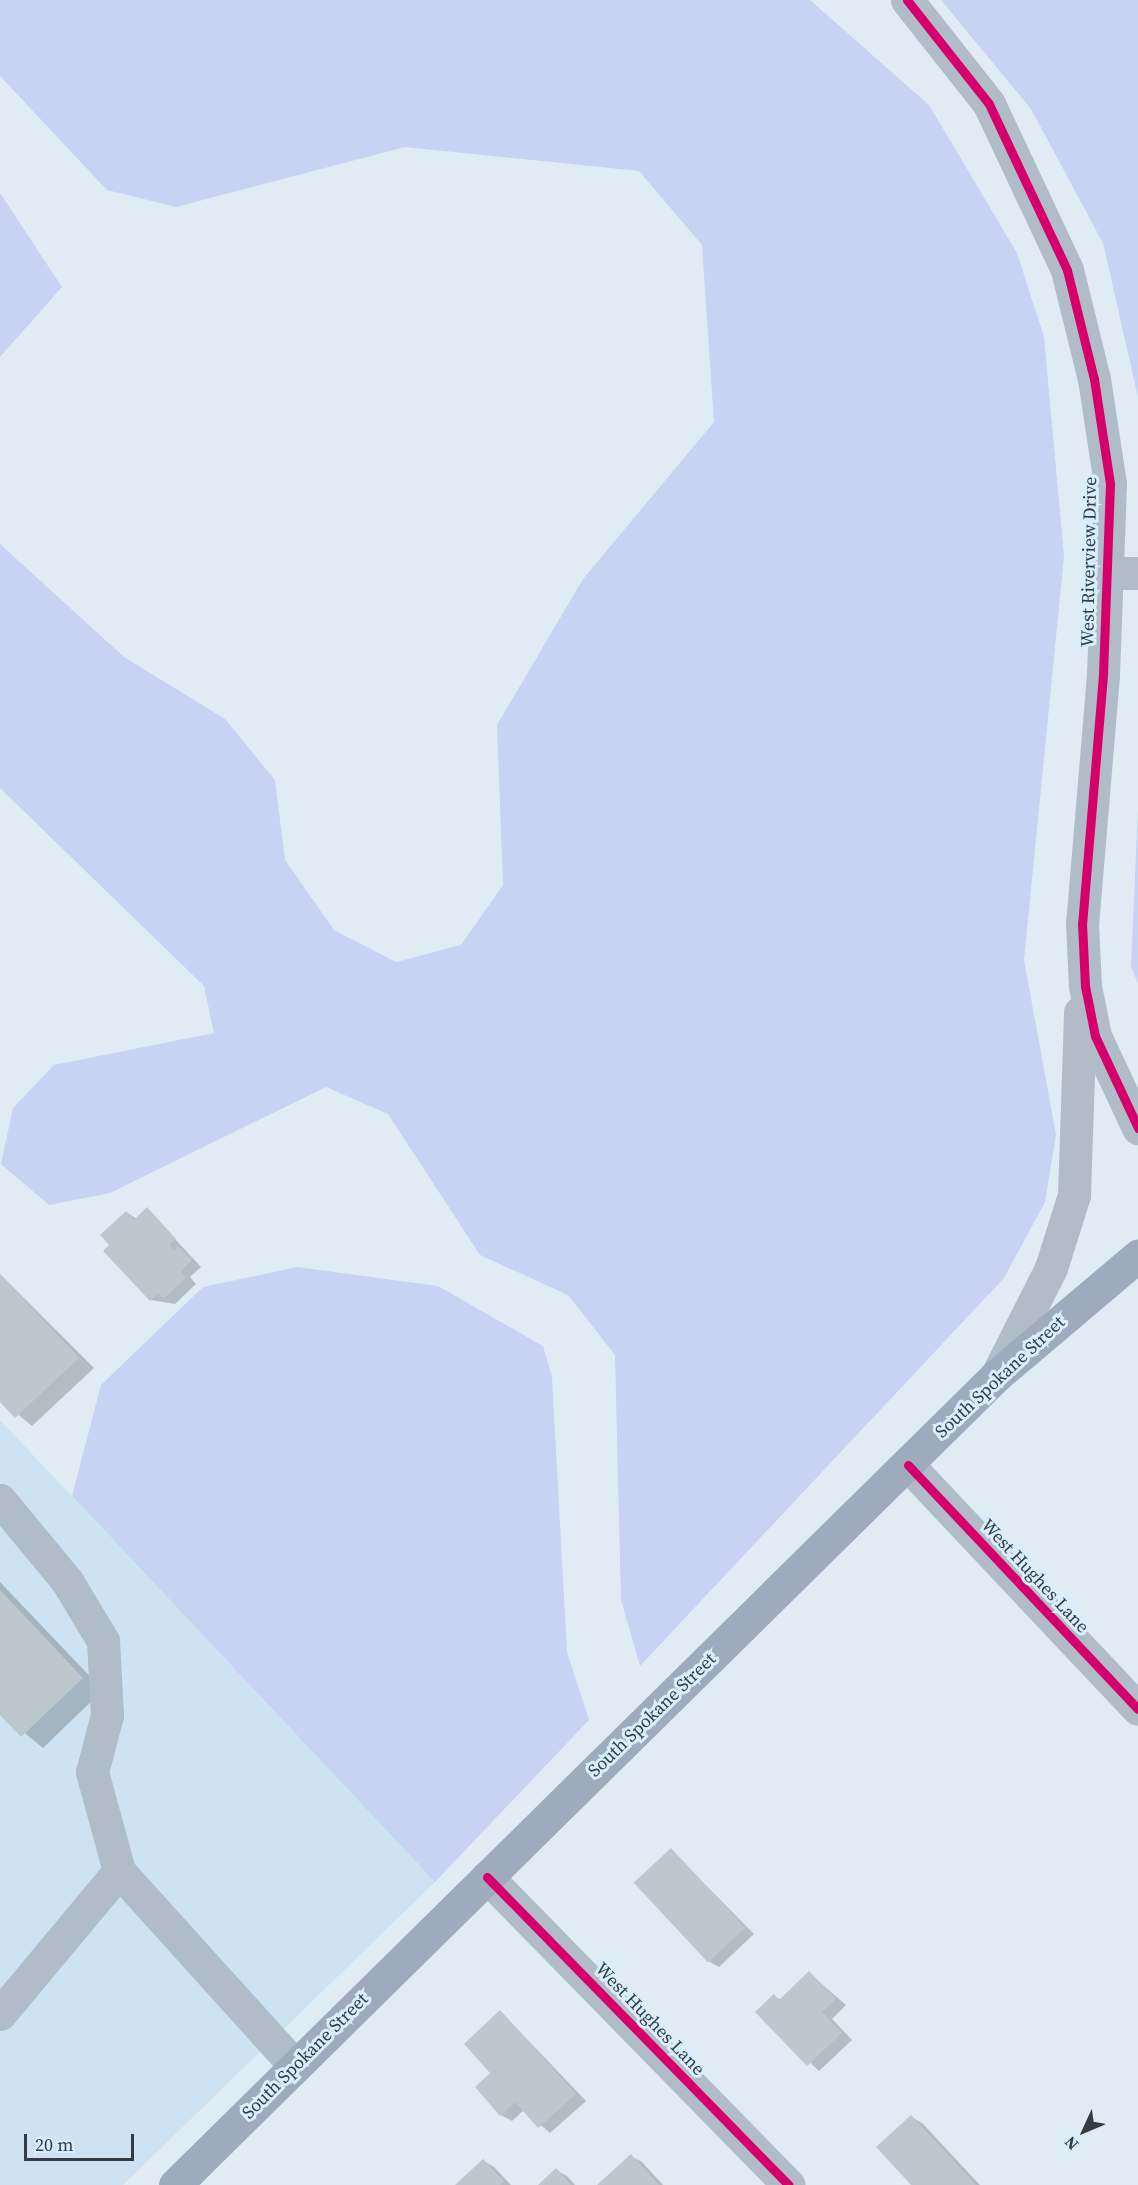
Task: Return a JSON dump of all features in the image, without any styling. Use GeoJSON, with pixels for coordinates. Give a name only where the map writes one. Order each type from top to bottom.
{"type":"FeatureCollection","features":[{"type":"Feature","properties":{"kind":"main road","name":"South Spokane Street"},"geometry":{"type":"LineString","coordinates":[[175,2185],[998,1375],[1138,1256]]}},
{"type":"Feature","properties":{"kind":"street","name":"West Riverview Drive"},"geometry":{"type":"LineString","coordinates":[[907,0],[989,104],[1067,270],[1094,379],[1123,573],[1082,923],[1095,1036],[1138,1128]]}},
{"type":"Feature","properties":{"kind":"street"},"geometry":{"type":"LineString","coordinates":[[998,1375],[1051,1268],[1074,1195],[1082,923]]}},
{"type":"Feature","properties":{"kind":"street","name":"West Hughes Lane"},"geometry":{"type":"LineString","coordinates":[[908,1465],[1138,1709]]}},
{"type":"Feature","properties":{"kind":"street"},"geometry":{"type":"LineString","coordinates":[[0,1500],[67,1581],[103,1641],[107,1715],[93,1772],[119,1871],[295,2066]]}},
{"type":"Feature","properties":{"kind":"street"},"geometry":{"type":"LineString","coordinates":[[0,2014],[119,1871]]}},
{"type":"Feature","properties":{"kind":"street","name":"West Hughes Lane"},"geometry":{"type":"LineString","coordinates":[[487,1877],[789,2185]]}},
{"type":"Feature","properties":{"kind":"shaded area"},"geometry":{"type":"Polygon","coordinates":[[[0,0],[810,0],[929,105],[1017,253],[1044,337],[1064,556],[1024,960],[1056,1135],[1045,1202],[1004,1278],[640,1666],[621,1600],[615,1355],[568,1295],[480,1255],[388,1114],[326,1087],[110,1193],[49,1205],[1,1164],[13,1108],[54,1065],[214,1033],[204,986],[0,788],[0,544],[124,657],[225,719],[275,780],[285,860],[334,930],[396,962],[461,945],[503,885],[497,725],[583,579],[714,422],[702,245],[639,171],[405,147],[176,207],[107,190],[0,76],[0,0]]]}},
{"type":"Feature","properties":{"kind":"shaded area"},"geometry":{"type":"Polygon","coordinates":[[[941,0],[1138,0],[1138,397],[1103,243],[1031,109],[941,0]]]}},
{"type":"Feature","properties":{"kind":"shaded area"},"geometry":{"type":"Polygon","coordinates":[[[0,193],[62,287],[0,357],[0,193]]]}},
{"type":"Feature","properties":{"kind":"shaded area"},"geometry":{"type":"Polygon","coordinates":[[[1138,808],[1138,983],[1131,967],[1138,808]]]}},
{"type":"Feature","properties":{"kind":"shaded area"},"geometry":{"type":"Polygon","coordinates":[[[297,1267],[438,1286],[543,1346],[552,1377],[567,1652],[589,1720],[435,1882],[72,1496],[101,1385],[203,1287],[297,1267]]]}},
{"type":"Feature","properties":{"kind":"shaded area"},"geometry":{"type":"Polygon","coordinates":[[[0,1420],[435,1882],[123,2185],[0,2185],[0,1420]]]}},
{"type":"Feature","properties":{"kind":"building"},"geometry":{"type":"Polygon","coordinates":[[[147,1207],[176,1239],[169,1245],[174,1250],[178,1246],[192,1260],[181,1271],[186,1278],[163,1299],[158,1293],[150,1301],[103,1251],[109,1245],[100,1235],[126,1211],[134,1220],[147,1207]]]}},
{"type":"Feature","properties":{"kind":"building"},"geometry":{"type":"Polygon","coordinates":[[[0,1274],[79,1358],[15,1418],[0,1402],[0,1274]]]}},
{"type":"Feature","properties":{"kind":"building"},"geometry":{"type":"Polygon","coordinates":[[[0,1590],[83,1678],[21,1737],[0,1715],[0,1590]]]}},
{"type":"Feature","properties":{"kind":"building"},"geometry":{"type":"Polygon","coordinates":[[[671,1848],[745,1928],[708,1962],[634,1883],[671,1848]]]}},
{"type":"Feature","properties":{"kind":"building"},"geometry":{"type":"Polygon","coordinates":[[[809,1971],[836,1999],[822,2012],[842,2033],[807,2066],[755,2012],[774,1994],[779,2000],[809,1971]]]}},
{"type":"Feature","properties":{"kind":"building"},"geometry":{"type":"Polygon","coordinates":[[[500,2010],[576,2094],[538,2128],[515,2102],[500,2116],[475,2087],[490,2073],[464,2044],[500,2010]]]}},
{"type":"Feature","properties":{"kind":"building"},"geometry":{"type":"Polygon","coordinates":[[[911,2115],[976,2185],[911,2185],[876,2147],[911,2115]]]}},
{"type":"Feature","properties":{"kind":"building"},"geometry":{"type":"Polygon","coordinates":[[[631,2154],[659,2185],[597,2185],[631,2154]]]}},
{"type":"Feature","properties":{"kind":"building"},"geometry":{"type":"Polygon","coordinates":[[[483,2159],[504,2181],[500,2185],[455,2185],[483,2159]]]}},
{"type":"Feature","properties":{"kind":"building"},"geometry":{"type":"Polygon","coordinates":[[[556,2168],[571,2185],[538,2185],[556,2168]]]}},
{"type":"Feature","properties":{"kind":"cycle path"},"geometry":{"type":"LineString","coordinates":[[907,0],[989,104],[1067,270],[1094,379],[1110,484],[1103,675],[1082,923],[1085,986],[1095,1036],[1138,1128]]}},
{"type":"Feature","properties":{"kind":"cycle path"},"geometry":{"type":"LineString","coordinates":[[908,1465],[1138,1709]]}},
{"type":"Feature","properties":{"kind":"cycle path"},"geometry":{"type":"LineString","coordinates":[[487,1877],[789,2185]]}}]}
